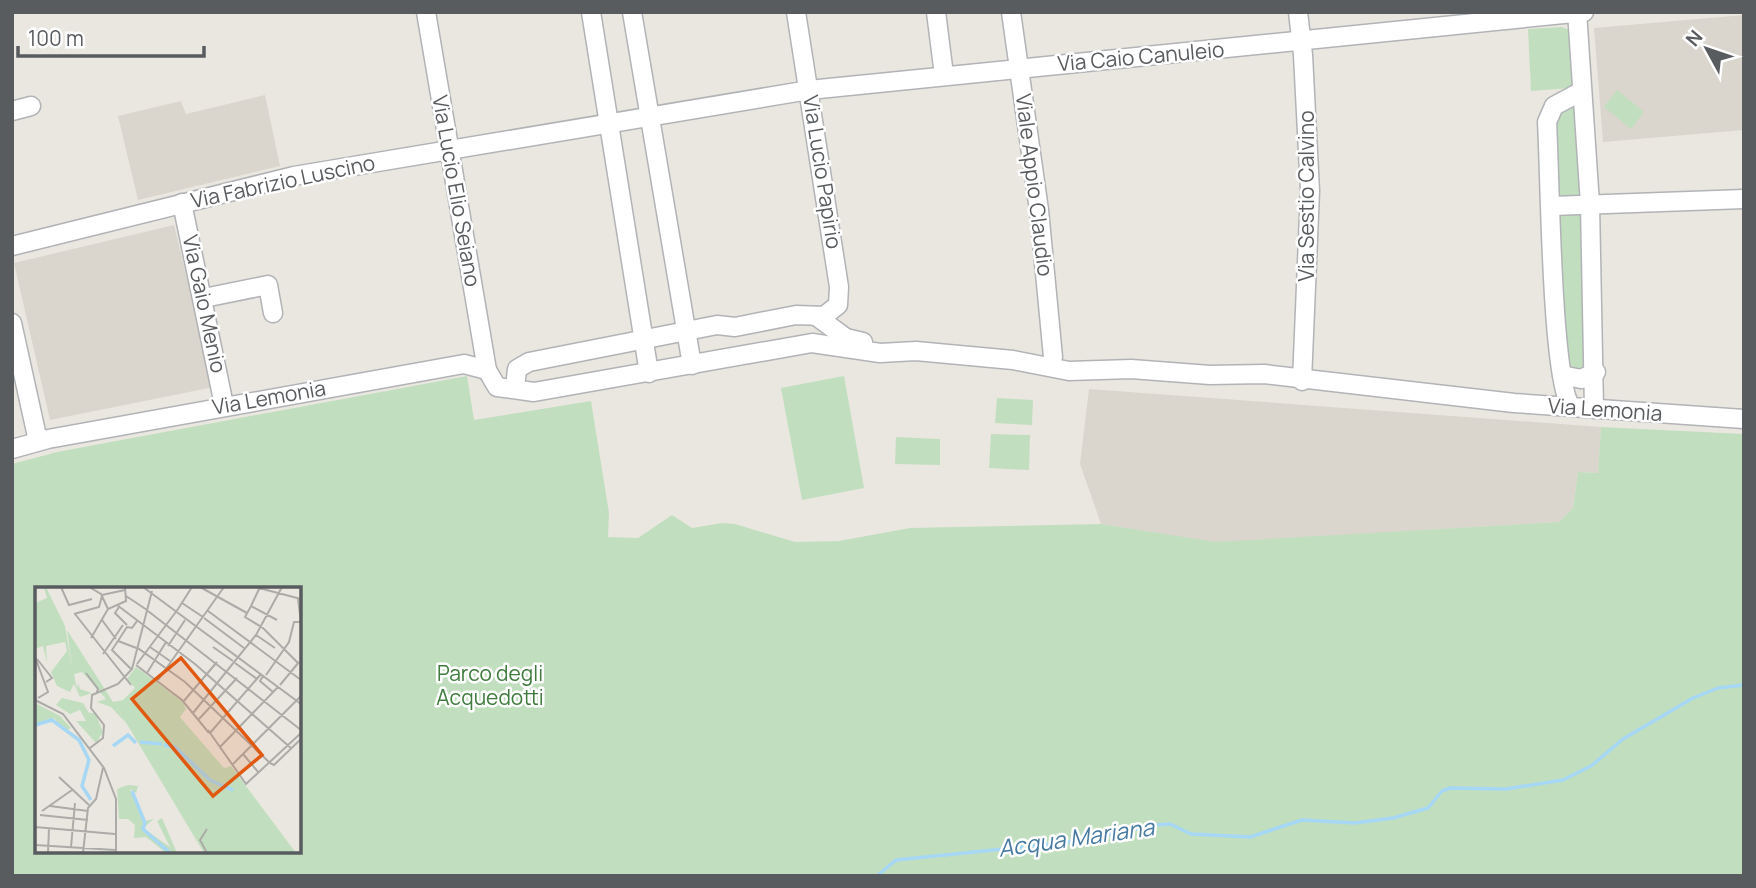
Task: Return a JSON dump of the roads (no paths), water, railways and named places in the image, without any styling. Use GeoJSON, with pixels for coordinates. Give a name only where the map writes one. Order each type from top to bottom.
{"type":"FeatureCollection","features":[{"type":"Feature","properties":{"kind":"street","name":"Via Lucio Elio Seiano"},"geometry":{"type":"LineString","coordinates":[[426,12],[487,370]]}},
{"type":"Feature","properties":{"kind":"street"},"geometry":{"type":"LineString","coordinates":[[591,12],[649,373]]}},
{"type":"Feature","properties":{"kind":"street"},"geometry":{"type":"LineString","coordinates":[[632,12],[692,365]]}},
{"type":"Feature","properties":{"kind":"street","name":"Via Lucio Papirio"},"geometry":{"type":"LineString","coordinates":[[796,12],[840,297],[830,313],[816,316]]}},
{"type":"Feature","properties":{"kind":"street"},"geometry":{"type":"LineString","coordinates":[[936,12],[944,75]]}},
{"type":"Feature","properties":{"kind":"street","name":"Viale Appio Claudio"},"geometry":{"type":"LineString","coordinates":[[1011,12],[1064,362]]}},
{"type":"Feature","properties":{"kind":"street","name":"Via Sestio Calvino"},"geometry":{"type":"LineString","coordinates":[[1298,12],[1309,146],[1310,242],[1302,381]]}},
{"type":"Feature","properties":{"kind":"street","name":"Via Caio Canuleio"},"geometry":{"type":"LineString","coordinates":[[610,124],[809,90],[1584,12]]}},
{"type":"Feature","properties":{"kind":"street"},"geometry":{"type":"LineString","coordinates":[[1577,13],[1590,204],[1596,372],[1594,409]]}},
{"type":"Feature","properties":{"kind":"street"},"geometry":{"type":"LineString","coordinates":[[1568,401],[1562,375],[1548,115],[1557,103],[1582,91]]}},
{"type":"Feature","properties":{"kind":"street"},"geometry":{"type":"LineString","coordinates":[[12,111],[31,106]]}},
{"type":"Feature","properties":{"kind":"street","name":"Via Fabrizio Luscino"},"geometry":{"type":"LineString","coordinates":[[12,246],[294,176],[610,124]]}},
{"type":"Feature","properties":{"kind":"street"},"geometry":{"type":"LineString","coordinates":[[1552,206],[1744,199]]}},
{"type":"Feature","properties":{"kind":"street","name":"Via Gaio Menio"},"geometry":{"type":"LineString","coordinates":[[182,203],[225,405]]}},
{"type":"Feature","properties":{"kind":"street"},"geometry":{"type":"LineString","coordinates":[[204,298],[268,285],[273,313]]}},
{"type":"Feature","properties":{"kind":"street"},"geometry":{"type":"LineString","coordinates":[[515,388],[515,374],[525,363],[716,325],[735,327],[796,316],[816,316],[817,334],[813,344]]}},
{"type":"Feature","properties":{"kind":"street","name":"Via Lemonia"},"geometry":{"type":"LineString","coordinates":[[816,316],[850,340],[916,351],[1210,375],[1231,383],[1258,386],[1302,381],[1467,397],[1503,392],[1568,401],[1594,409],[1744,419]]}},
{"type":"Feature","properties":{"kind":"street"},"geometry":{"type":"LineString","coordinates":[[12,323],[38,441]]}},
{"type":"Feature","properties":{"kind":"street","name":"Via Lemonia"},"geometry":{"type":"LineString","coordinates":[[12,449],[38,441],[225,405],[467,363],[487,370],[497,387],[534,392],[813,344],[880,353],[916,351]]}},
{"type":"Feature","properties":{"kind":"street"},"geometry":{"type":"LineString","coordinates":[[1562,375],[1581,379],[1596,372]]}},
{"type":"Feature","properties":{"kind":"waterway","name":"Acqua Mariana"},"geometry":{"type":"LineString","coordinates":[[877,876],[896,860],[1063,843],[1156,825],[1170,824],[1191,834],[1250,837],[1302,820],[1355,823],[1393,818],[1428,808],[1442,791],[1450,788],[1506,789],[1563,780],[1591,766],[1623,739],[1693,698],[1718,688],[1744,685]]}},
{"type":"Feature","properties":{"kind":"park label","name":"Parco degli Acquedotti"},"geometry":{"type":"Point","coordinates":[490,686]}}]}
